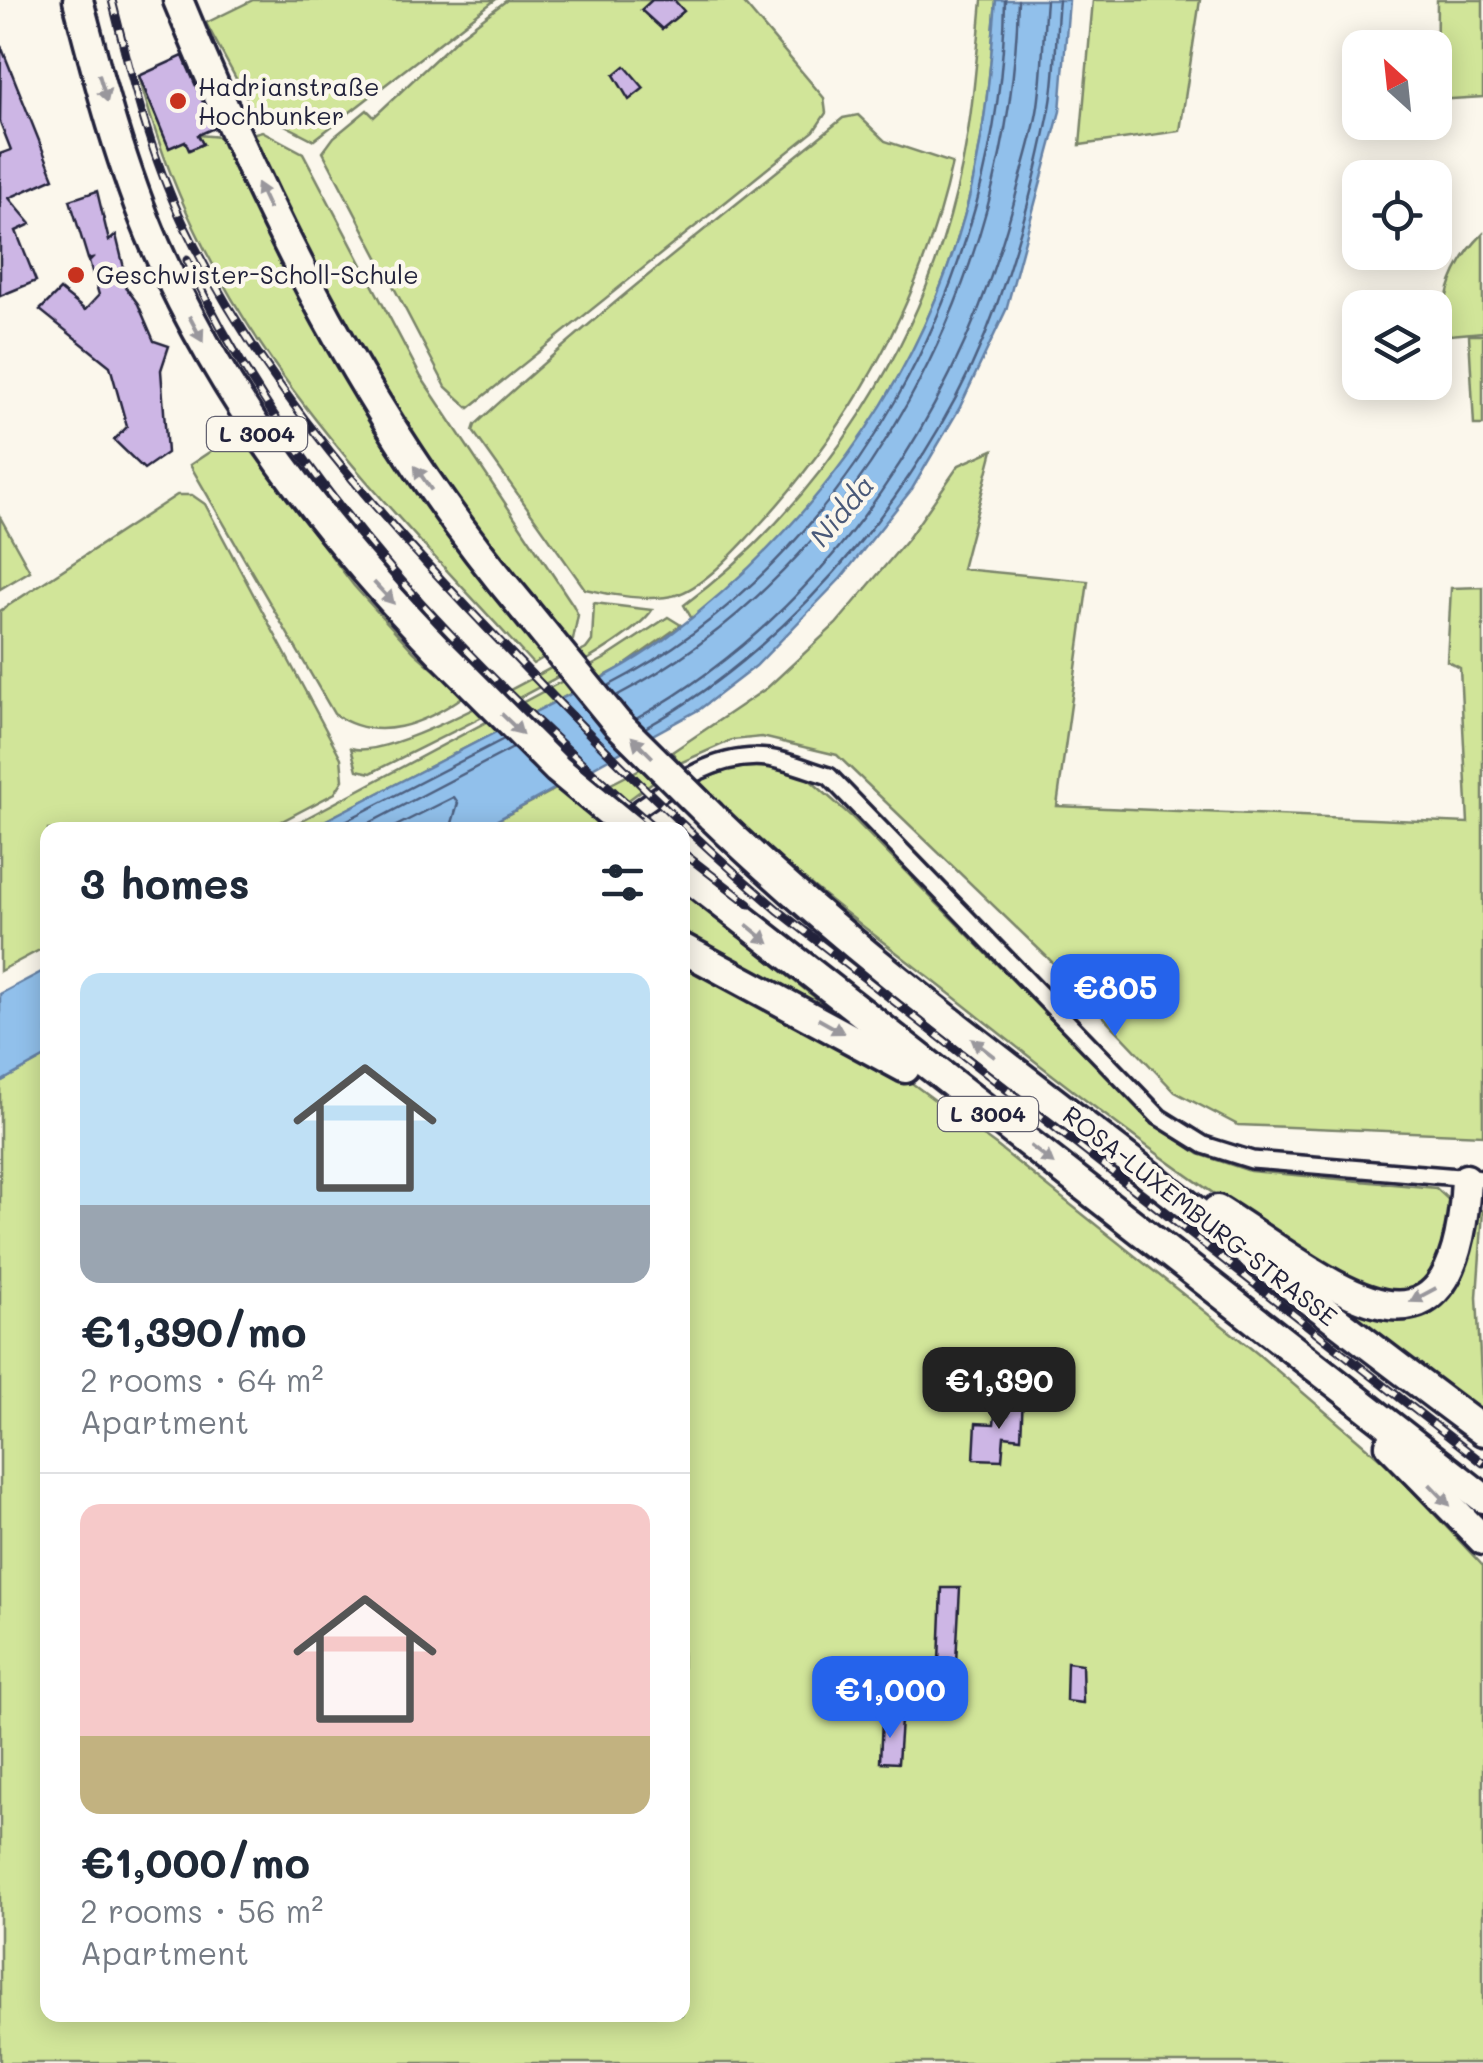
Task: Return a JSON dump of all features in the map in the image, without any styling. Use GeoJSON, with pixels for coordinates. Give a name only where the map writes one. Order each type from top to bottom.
{"type":"FeatureCollection","features":[{"type":"Feature","properties":{"kind":"highway","name":"L 3004"},"geometry":{"type":"LineString","coordinates":[[78,0],[154,244],[186,310],[256,432],[363,570],[557,769],[621,822]]}},
{"type":"Feature","properties":{"kind":"highway","name":"ROSA-LUXEMBURG-STRASSE"},"geometry":{"type":"LineString","coordinates":[[178,0],[234,134],[314,301],[360,379],[474,549],[617,723],[793,895],[874,963],[1483,1432]]}},
{"type":"Feature","properties":{"kind":"highway","name":"ROSA-LUXEMBURG-STRASSE"},"geometry":{"type":"LineString","coordinates":[[690,878],[1483,1498]]}},
{"type":"Feature","properties":{"kind":"highway"},"geometry":{"type":"LineString","coordinates":[[690,952],[872,1048],[1011,1131]]}},
{"type":"Feature","properties":{"kind":"highway"},"geometry":{"type":"LineString","coordinates":[[1116,1150],[1362,1302],[1385,1306],[1423,1299],[1454,1267],[1475,1179]]}},
{"type":"Feature","properties":{"kind":"highway"},"geometry":{"type":"LineString","coordinates":[[1296,1354],[1483,1540]]}},
{"type":"Feature","properties":{"kind":"street"},"geometry":{"type":"LineString","coordinates":[[620,822],[679,782],[724,759],[769,758],[828,776],[1159,1116],[1174,1126],[1204,1144],[1252,1160],[1475,1179]]}},
{"type":"Feature","properties":{"kind":"green space"},"geometry":{"type":"Polygon","coordinates":[[[253,0],[495,0],[314,140],[252,108],[206,23],[253,0]]]}},
{"type":"Feature","properties":{"kind":"green space"},"geometry":{"type":"Polygon","coordinates":[[[507,0],[741,0],[824,98],[826,113],[814,131],[469,408],[446,387],[323,152],[334,137],[367,110],[374,117],[461,35],[507,0]]]}},
{"type":"Feature","properties":{"kind":"green space"},"geometry":{"type":"Polygon","coordinates":[[[982,0],[996,0],[977,164],[950,261],[913,349],[866,433],[809,510],[768,554],[692,619],[684,605],[782,517],[863,411],[896,353],[946,230],[962,166],[982,0]]]}},
{"type":"Feature","properties":{"kind":"green space"},"geometry":{"type":"Polygon","coordinates":[[[1093,0],[1200,0],[1180,131],[1080,145],[1093,0]]]}},
{"type":"Feature","properties":{"kind":"green space"},"geometry":{"type":"Polygon","coordinates":[[[1437,0],[1483,0],[1483,97],[1452,99],[1452,30],[1437,30],[1437,0]]]}},
{"type":"Feature","properties":{"kind":"green space"},"geometry":{"type":"Polygon","coordinates":[[[139,76],[169,147],[185,141],[190,150],[203,144],[198,135],[221,137],[321,333],[396,459],[479,579],[525,636],[547,618],[451,499],[321,287],[251,134],[262,131],[303,153],[421,377],[573,605],[578,615],[573,640],[533,664],[409,529],[297,396],[248,325],[205,250],[168,167],[139,76]]]}},
{"type":"Feature","properties":{"kind":"green space"},"geometry":{"type":"Polygon","coordinates":[[[858,115],[885,141],[952,163],[922,265],[878,361],[851,407],[788,492],[707,577],[686,591],[666,597],[630,597],[585,589],[473,431],[475,425],[564,345],[703,231],[843,118],[858,115]]]}},
{"type":"Feature","properties":{"kind":"green space"},"geometry":{"type":"Polygon","coordinates":[[[1483,234],[1483,332],[1452,335],[1452,290],[1449,290],[1465,255],[1483,234]]]}},
{"type":"Feature","properties":{"kind":"green space"},"geometry":{"type":"Polygon","coordinates":[[[1469,335],[1483,335],[1483,425],[1474,425],[1469,335]]]}},
{"type":"Feature","properties":{"kind":"green space"},"geometry":{"type":"Polygon","coordinates":[[[238,433],[354,586],[414,652],[464,696],[433,715],[400,727],[367,728],[334,714],[190,465],[238,433]]]}},
{"type":"Feature","properties":{"kind":"green space"},"geometry":{"type":"Polygon","coordinates":[[[993,450],[962,569],[1088,581],[1057,806],[1468,823],[1460,668],[1447,661],[1451,588],[1483,587],[1483,1135],[1238,1125],[1175,1092],[1047,957],[837,755],[762,737],[732,740],[680,763],[672,752],[767,688],[836,624],[907,540],[959,465],[993,450]]]}},
{"type":"Feature","properties":{"kind":"green space"},"geometry":{"type":"Polygon","coordinates":[[[177,495],[192,495],[205,504],[341,758],[343,780],[335,793],[280,822],[40,822],[40,950],[0,971],[0,611],[177,495]]]}},
{"type":"Feature","properties":{"kind":"green space"},"geometry":{"type":"Polygon","coordinates":[[[0,517],[30,571],[0,589],[0,517]]]}},
{"type":"Feature","properties":{"kind":"green space"},"geometry":{"type":"Polygon","coordinates":[[[594,603],[652,610],[634,628],[566,673],[371,773],[357,770],[351,748],[370,749],[431,729],[586,649],[592,641],[594,603]]]}},
{"type":"Feature","properties":{"kind":"green space"},"geometry":{"type":"Polygon","coordinates":[[[668,617],[681,625],[622,667],[322,822],[299,822],[604,659],[668,617]]]}},
{"type":"Feature","properties":{"kind":"green space"},"geometry":{"type":"Polygon","coordinates":[[[759,765],[802,773],[852,817],[1153,1123],[1199,1154],[1250,1171],[1436,1188],[1451,1202],[1453,1243],[1419,1291],[1384,1299],[1279,1237],[1178,1169],[837,906],[766,846],[699,781],[735,767],[759,765]]]}},
{"type":"Feature","properties":{"kind":"green space"},"geometry":{"type":"Polygon","coordinates":[[[642,768],[654,781],[599,822],[494,822],[558,788],[574,803],[642,768]]]}},
{"type":"Feature","properties":{"kind":"green space"},"geometry":{"type":"Polygon","coordinates":[[[690,897],[838,1016],[832,1020],[690,945],[690,897]]]}},
{"type":"Feature","properties":{"kind":"green space"},"geometry":{"type":"Polygon","coordinates":[[[690,960],[886,1064],[997,1146],[1258,1354],[1392,1469],[1483,1566],[1483,2063],[0,2063],[0,1082],[40,1060],[40,2022],[690,2022],[690,960]]]}},
{"type":"Feature","properties":{"kind":"green space"},"geometry":{"type":"Polygon","coordinates":[[[1475,1207],[1483,1211],[1477,1297],[1483,1414],[1269,1257],[1425,1305],[1475,1207]]]}},
{"type":"Feature","properties":{"kind":"water","name":"Nidda"},"geometry":{"type":"Polygon","coordinates":[[[996,0],[1069,0],[1060,111],[1006,310],[959,409],[912,489],[841,578],[756,666],[700,709],[494,822],[323,822],[646,652],[714,599],[807,506],[885,400],[943,281],[977,163],[996,0]]]}},
{"type":"Feature","properties":{"kind":"water"},"geometry":{"type":"Polygon","coordinates":[[[40,973],[40,1060],[0,1082],[0,994],[40,973]]]}},
{"type":"Feature","properties":{"kind":"building"},"geometry":{"type":"Polygon","coordinates":[[[652,0],[674,0],[684,11],[662,29],[641,10],[652,0]]]}},
{"type":"Feature","properties":{"kind":"building"},"geometry":{"type":"Polygon","coordinates":[[[1,46],[54,178],[9,198],[31,224],[16,231],[36,281],[0,296],[0,154],[11,150],[0,122],[1,46]]]}},
{"type":"Feature","properties":{"kind":"building","name":"Hadrianstraße Hochbunker"},"geometry":{"type":"Polygon","coordinates":[[[183,56],[214,128],[198,135],[203,144],[189,150],[185,141],[169,148],[139,76],[183,56]]]}},
{"type":"Feature","properties":{"kind":"building"},"geometry":{"type":"Polygon","coordinates":[[[625,66],[644,88],[629,100],[614,75],[625,66]]]}},
{"type":"Feature","properties":{"kind":"building"},"geometry":{"type":"Polygon","coordinates":[[[97,191],[109,241],[116,235],[125,272],[116,274],[138,304],[154,341],[169,346],[161,370],[167,453],[144,469],[114,440],[127,427],[110,366],[40,310],[60,290],[85,310],[99,295],[89,261],[92,258],[88,259],[70,200],[97,191]]]}},
{"type":"Feature","properties":{"kind":"building"},"geometry":{"type":"Polygon","coordinates":[[[1009,1396],[1023,1397],[1021,1438],[1004,1436],[1002,1460],[974,1459],[976,1423],[994,1424],[995,1415],[1008,1415],[1009,1396]]]}},
{"type":"Feature","properties":{"kind":"building"},"geometry":{"type":"Polygon","coordinates":[[[942,1588],[960,1588],[956,1662],[939,1661],[942,1588]]]}},
{"type":"Feature","properties":{"kind":"building"},"geometry":{"type":"Polygon","coordinates":[[[1067,1662],[1082,1664],[1083,1703],[1066,1701],[1067,1662]]]}},
{"type":"Feature","properties":{"kind":"building"},"geometry":{"type":"Polygon","coordinates":[[[882,1719],[901,1720],[898,1763],[880,1762],[882,1719]]]}},
{"type":"Feature","properties":{"kind":"railway"},"geometry":{"type":"LineString","coordinates":[[112,0],[160,169],[183,223],[250,342],[373,504],[577,721],[680,822]]}},
{"type":"Feature","properties":{"kind":"railway"},"geometry":{"type":"LineString","coordinates":[[187,260],[230,344],[279,423],[333,498],[454,638],[519,704],[648,822]]}},
{"type":"Feature","properties":{"kind":"railway"},"geometry":{"type":"LineString","coordinates":[[690,831],[779,911],[1483,1463]]}},
{"type":"Feature","properties":{"kind":"railway"},"geometry":{"type":"LineString","coordinates":[[690,858],[749,904]]}},
{"type":"Feature","properties":{"kind":"place","name":"Hadrianstraße Hochbunker"},"geometry":{"type":"Point","coordinates":[178,101]}},
{"type":"Feature","properties":{"kind":"place","name":"Geschwister-Scholl-Schule"},"geometry":{"type":"Point","coordinates":[76,275]}}]}
